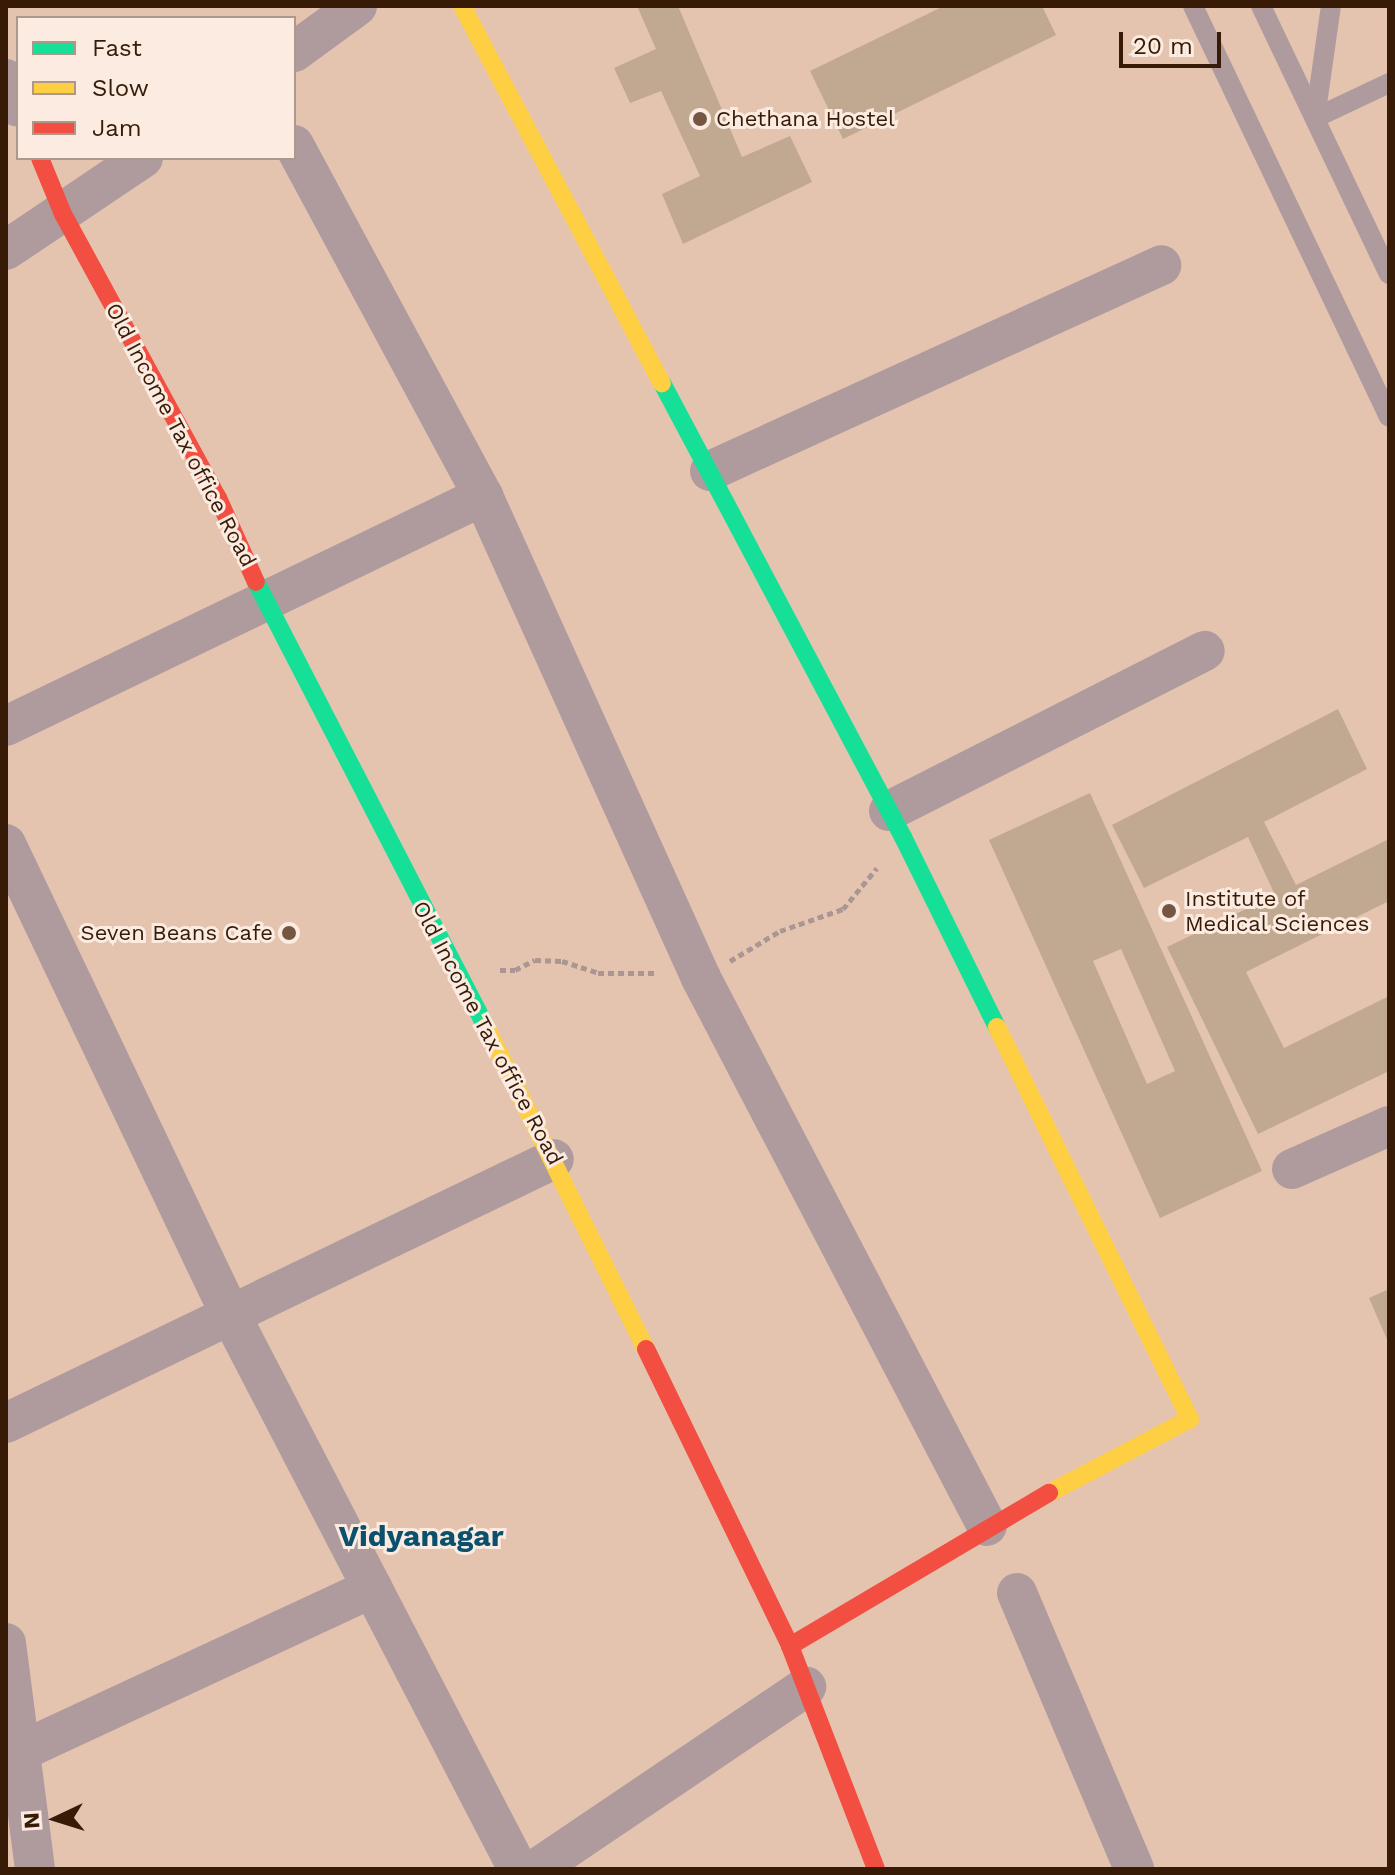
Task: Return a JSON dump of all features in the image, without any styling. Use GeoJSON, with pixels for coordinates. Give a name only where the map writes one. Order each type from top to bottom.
{"type":"FeatureCollection","features":[{"type":"Feature","properties":{"kind":"street"},"geometry":{"type":"LineString","coordinates":[[296,51],[357,6]]}},
{"type":"Feature","properties":{"kind":"street"},"geometry":{"type":"LineString","coordinates":[[462,6],[889,811],[1190,1419],[987,1526],[790,1646]]}},
{"type":"Feature","properties":{"kind":"street"},"geometry":{"type":"LineString","coordinates":[[6,79],[16,102]]}},
{"type":"Feature","properties":{"kind":"street"},"geometry":{"type":"LineString","coordinates":[[296,149],[483,496],[701,978],[987,1526]]}},
{"type":"Feature","properties":{"kind":"street","name":"Old Income Tax office Road"},"geometry":{"type":"LineString","coordinates":[[41,160],[63,214],[218,498],[264,599],[554,1159],[790,1646],[876,1869]]}},
{"type":"Feature","properties":{"kind":"street"},"geometry":{"type":"LineString","coordinates":[[6,250],[140,160]]}},
{"type":"Feature","properties":{"kind":"street"},"geometry":{"type":"LineString","coordinates":[[710,471],[1161,265]]}},
{"type":"Feature","properties":{"kind":"street"},"geometry":{"type":"LineString","coordinates":[[6,726],[483,496]]}},
{"type":"Feature","properties":{"kind":"street"},"geometry":{"type":"LineString","coordinates":[[889,811],[1205,651]]}},
{"type":"Feature","properties":{"kind":"street"},"geometry":{"type":"LineString","coordinates":[[6,844],[229,1312],[518,1869]]}},
{"type":"Feature","properties":{"kind":"street"},"geometry":{"type":"LineString","coordinates":[[1292,1169],[1389,1126]]}},
{"type":"Feature","properties":{"kind":"street"},"geometry":{"type":"LineString","coordinates":[[6,1423],[229,1312],[554,1159]]}},
{"type":"Feature","properties":{"kind":"street"},"geometry":{"type":"LineString","coordinates":[[13,1756],[372,1588]]}},
{"type":"Feature","properties":{"kind":"street"},"geometry":{"type":"LineString","coordinates":[[1017,1593],[1134,1869]]}},
{"type":"Feature","properties":{"kind":"street"},"geometry":{"type":"LineString","coordinates":[[6,1643],[13,1756],[35,1869]]}},
{"type":"Feature","properties":{"kind":"street"},"geometry":{"type":"LineString","coordinates":[[536,1869],[806,1687]]}},
{"type":"Feature","properties":{"kind":"lane"},"geometry":{"type":"LineString","coordinates":[[1193,6],[1389,417]]}},
{"type":"Feature","properties":{"kind":"lane"},"geometry":{"type":"LineString","coordinates":[[1261,6],[1389,274]]}},
{"type":"Feature","properties":{"kind":"lane"},"geometry":{"type":"LineString","coordinates":[[1315,118],[1331,6]]}},
{"type":"Feature","properties":{"kind":"lane"},"geometry":{"type":"LineString","coordinates":[[1315,118],[1389,83]]}},
{"type":"Feature","properties":{"kind":"building","name":"Chethana Hostel"},"geometry":{"type":"Polygon","coordinates":[[[637,6],[678,6],[742,157],[790,136],[812,182],[683,244],[662,194],[700,176],[661,91],[630,103],[614,68],[656,49],[637,6]]]}},
{"type":"Feature","properties":{"kind":"building"},"geometry":{"type":"Polygon","coordinates":[[[944,6],[1042,6],[1056,35],[843,139],[810,71],[944,6]]]}},
{"type":"Feature","properties":{"kind":"building"},"geometry":{"type":"Polygon","coordinates":[[[1338,709],[1367,769],[1264,822],[1296,885],[1389,839],[1389,901],[1246,972],[1284,1048],[1389,996],[1389,1071],[1258,1134],[1167,947],[1275,895],[1248,837],[1144,888],[1112,825],[1338,709]]]}},
{"type":"Feature","properties":{"kind":"building"},"geometry":{"type":"Polygon","coordinates":[[[1090,793],[1262,1171],[1160,1218],[989,840],[1090,793]],[[1121,949],[1093,961],[1147,1084],[1175,1071],[1121,949]]]}},
{"type":"Feature","properties":{"kind":"building"},"geometry":{"type":"Polygon","coordinates":[[[1389,1289],[1389,1344],[1369,1298],[1389,1289]]]}},
{"type":"Feature","properties":{"kind":"traffic: fast"},"geometry":{"type":"LineString","coordinates":[[662,383],[903,837],[997,1027]]}},
{"type":"Feature","properties":{"kind":"traffic: fast"},"geometry":{"type":"LineString","coordinates":[[256,582],[486,1027]]}},
{"type":"Feature","properties":{"kind":"traffic: slow"},"geometry":{"type":"LineString","coordinates":[[462,6],[662,383]]}},
{"type":"Feature","properties":{"kind":"traffic: slow"},"geometry":{"type":"LineString","coordinates":[[486,1027],[646,1349]]}},
{"type":"Feature","properties":{"kind":"traffic: slow"},"geometry":{"type":"LineString","coordinates":[[997,1027],[1190,1419],[1049,1493]]}},
{"type":"Feature","properties":{"kind":"traffic: jam"},"geometry":{"type":"LineString","coordinates":[[41,160],[63,214],[218,498],[256,582]]}},
{"type":"Feature","properties":{"kind":"traffic: jam"},"geometry":{"type":"LineString","coordinates":[[646,1349],[790,1646],[876,1869]]}},
{"type":"Feature","properties":{"kind":"traffic: jam"},"geometry":{"type":"LineString","coordinates":[[790,1646],[1049,1493]]}},
{"type":"Feature","properties":{"kind":"place","name":"Chethana Hostel"},"geometry":{"type":"Point","coordinates":[700,119]}},
{"type":"Feature","properties":{"kind":"place","name":"Institute of Medical Sciences"},"geometry":{"type":"Point","coordinates":[1169,911]}},
{"type":"Feature","properties":{"kind":"place","name":"Seven Beans Cafe"},"geometry":{"type":"Point","coordinates":[289,933]}},
{"type":"Feature","properties":{"kind":"district","name":"Vidyanagar"},"geometry":{"type":"Point","coordinates":[421,1536]}}]}
